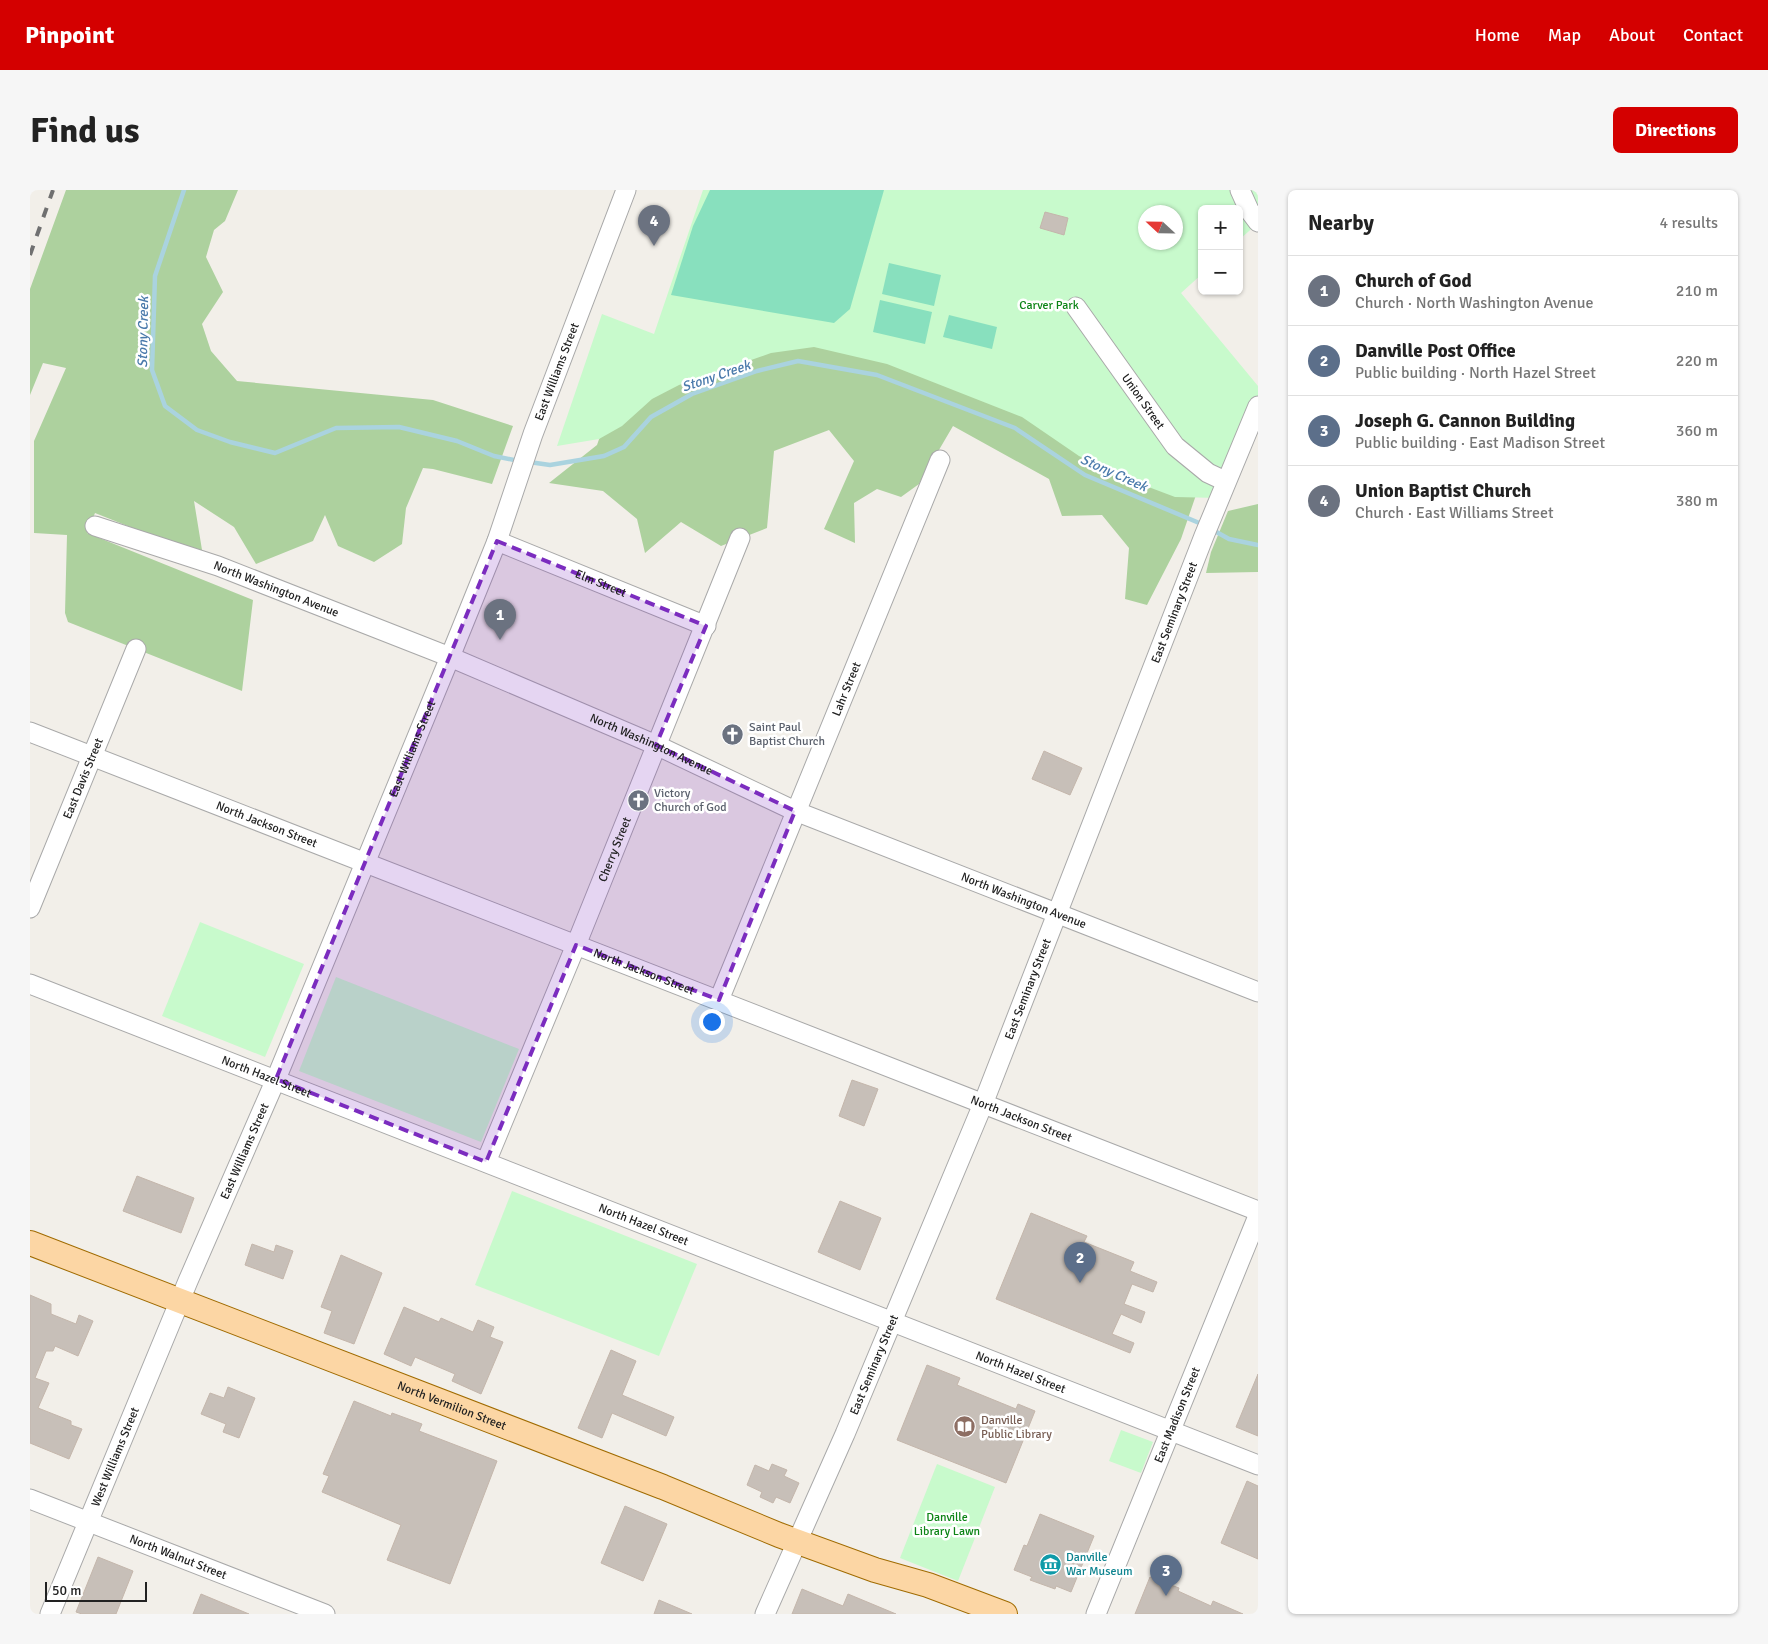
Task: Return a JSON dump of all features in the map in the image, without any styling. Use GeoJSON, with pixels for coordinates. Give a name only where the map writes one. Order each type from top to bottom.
{"type":"FeatureCollection","features":[{"type":"Feature","properties":{"kind":"main road","name":"North Vermilion Street"},"geometry":{"type":"LineString","coordinates":[[30,1243],[874,1570],[928,1585],[1004,1614]]}},
{"type":"Feature","properties":{"kind":"main road","name":"North Vermilion Street"},"geometry":{"type":"LineString","coordinates":[[874,1570],[922,1598],[962,1614]]}},
{"type":"Feature","properties":{"kind":"street","name":"East Williams Street"},"geometry":{"type":"LineString","coordinates":[[181,1301],[276,1079],[497,541],[533,434],[626,190]]}},
{"type":"Feature","properties":{"kind":"street"},"geometry":{"type":"LineString","coordinates":[[1240,190],[1249,210],[1258,222]]}},
{"type":"Feature","properties":{"kind":"street","name":"Union Street"},"geometry":{"type":"LineString","coordinates":[[1076,307],[1175,446],[1208,473],[1222,489]]}},
{"type":"Feature","properties":{"kind":"street","name":"East Seminary Street"},"geometry":{"type":"LineString","coordinates":[[765,1614],[798,1541],[983,1104],[1222,489],[1258,406]]}},
{"type":"Feature","properties":{"kind":"street","name":"Lahr Street"},"geometry":{"type":"LineString","coordinates":[[718,1000],[940,460]]}},
{"type":"Feature","properties":{"kind":"street","name":"North Washington Avenue"},"geometry":{"type":"LineString","coordinates":[[95,526],[218,566],[450,657],[656,745],[795,812],[1258,992]]}},
{"type":"Feature","properties":{"kind":"street","name":"Cherry Street"},"geometry":{"type":"LineString","coordinates":[[486,1162],[706,626],[740,538]]}},
{"type":"Feature","properties":{"kind":"street","name":"Elm Street"},"geometry":{"type":"LineString","coordinates":[[497,541],[706,626]]}},
{"type":"Feature","properties":{"kind":"street","name":"East Davis Street"},"geometry":{"type":"LineString","coordinates":[[30,908],[136,648]]}},
{"type":"Feature","properties":{"kind":"street","name":"North Jackson Street"},"geometry":{"type":"LineString","coordinates":[[30,732],[1258,1211]]}},
{"type":"Feature","properties":{"kind":"street","name":"North Hazel Street"},"geometry":{"type":"LineString","coordinates":[[30,984],[1258,1465]]}},
{"type":"Feature","properties":{"kind":"street","name":"East Madison Street"},"geometry":{"type":"LineString","coordinates":[[1096,1614],[1258,1216]]}},
{"type":"Feature","properties":{"kind":"street","name":"West Williams Street"},"geometry":{"type":"LineString","coordinates":[[50,1614],[181,1301]]}},
{"type":"Feature","properties":{"kind":"street","name":"North Walnut Street"},"geometry":{"type":"LineString","coordinates":[[30,1499],[325,1614]]}},
{"type":"Feature","properties":{"kind":"highlighted area"},"geometry":{"type":"Polygon","coordinates":[[[497,541],[706,626],[656,745],[795,811],[719,1000],[576,945],[486,1162],[276,1079],[497,541]]]}},
{"type":"Feature","properties":{"kind":"green space"},"geometry":{"type":"Polygon","coordinates":[[[66,190],[238,190],[225,221],[214,230],[206,257],[223,292],[202,324],[211,351],[237,381],[433,400],[513,426],[492,484],[423,468],[406,508],[402,544],[374,562],[338,546],[325,515],[313,541],[256,564],[234,527],[194,501],[203,556],[95,513],[87,533],[253,600],[242,691],[68,622],[65,613],[67,535],[34,533],[34,441],[66,368],[43,363],[30,395],[30,289],[66,190]]]}},
{"type":"Feature","properties":{"kind":"green space","name":"Carver Park"},"geometry":{"type":"Polygon","coordinates":[[[703,190],[1258,190],[1258,223],[1243,236],[1243,205],[1198,205],[1198,278],[1181,293],[1258,386],[1258,406],[1219,498],[1175,497],[1122,477],[1079,456],[1022,417],[887,364],[814,347],[771,353],[679,385],[652,399],[622,426],[599,439],[557,446],[602,314],[654,334],[703,190]]]}},
{"type":"Feature","properties":{"kind":"green space"},"geometry":{"type":"Polygon","coordinates":[[[710,190],[884,190],[850,309],[834,323],[671,295],[693,226],[710,190]]]}},
{"type":"Feature","properties":{"kind":"green space"},"geometry":{"type":"Polygon","coordinates":[[[889,263],[941,275],[934,306],[882,294],[889,263]]]}},
{"type":"Feature","properties":{"kind":"green space"},"geometry":{"type":"Polygon","coordinates":[[[880,300],[932,312],[925,344],[873,332],[880,300]]]}},
{"type":"Feature","properties":{"kind":"green space"},"geometry":{"type":"Polygon","coordinates":[[[949,315],[997,327],[992,349],[943,337],[949,315]]]}},
{"type":"Feature","properties":{"kind":"green space"},"geometry":{"type":"Polygon","coordinates":[[[859,333],[1196,495],[1181,539],[1147,605],[1125,599],[1129,548],[1102,515],[1062,516],[1049,479],[953,426],[919,484],[901,497],[877,489],[854,503],[855,543],[824,529],[854,461],[829,430],[774,451],[767,528],[721,546],[681,522],[645,553],[637,519],[603,491],[549,483],[597,445],[614,396],[648,374],[859,333]]]}},
{"type":"Feature","properties":{"kind":"green space"},"geometry":{"type":"Polygon","coordinates":[[[1258,504],[1258,572],[1206,573],[1211,552],[1228,511],[1258,504]]]}},
{"type":"Feature","properties":{"kind":"green space"},"geometry":{"type":"Polygon","coordinates":[[[200,922],[304,964],[265,1057],[162,1016],[200,922]]]}},
{"type":"Feature","properties":{"kind":"green space"},"geometry":{"type":"Polygon","coordinates":[[[336,977],[519,1049],[481,1142],[299,1071],[336,977]]]}},
{"type":"Feature","properties":{"kind":"green space"},"geometry":{"type":"Polygon","coordinates":[[[512,1191],[697,1264],[659,1356],[475,1285],[512,1191]]]}},
{"type":"Feature","properties":{"kind":"green space"},"geometry":{"type":"Polygon","coordinates":[[[1121,1430],[1153,1442],[1141,1473],[1109,1461],[1121,1430]]]}},
{"type":"Feature","properties":{"kind":"green space","name":"Danville Library Lawn"},"geometry":{"type":"Polygon","coordinates":[[[937,1464],[995,1487],[958,1581],[900,1558],[937,1464]]]}},
{"type":"Feature","properties":{"kind":"building"},"geometry":{"type":"Polygon","coordinates":[[[1045,212],[1068,218],[1064,235],[1040,228],[1045,212]]]}},
{"type":"Feature","properties":{"kind":"building"},"geometry":{"type":"Polygon","coordinates":[[[1044,751],[1082,768],[1070,795],[1032,779],[1044,751]]]}},
{"type":"Feature","properties":{"kind":"building"},"geometry":{"type":"Polygon","coordinates":[[[852,1080],[878,1089],[864,1126],[839,1116],[852,1080]]]}},
{"type":"Feature","properties":{"kind":"building"},"geometry":{"type":"Polygon","coordinates":[[[137,1176],[194,1198],[181,1233],[123,1211],[137,1176]]]}},
{"type":"Feature","properties":{"kind":"building"},"geometry":{"type":"Polygon","coordinates":[[[840,1201],[881,1218],[860,1270],[818,1252],[840,1201]]]}},
{"type":"Feature","properties":{"kind":"building"},"geometry":{"type":"Polygon","coordinates":[[[1031,1213],[1087,1236],[1084,1242],[1134,1262],[1130,1271],[1157,1282],[1153,1292],[1132,1284],[1124,1304],[1145,1312],[1141,1323],[1121,1314],[1112,1334],[1134,1343],[1130,1353],[996,1299],[1031,1213]]]}},
{"type":"Feature","properties":{"kind":"building"},"geometry":{"type":"Polygon","coordinates":[[[252,1244],[274,1252],[276,1245],[293,1251],[283,1279],[245,1265],[252,1244]]]}},
{"type":"Feature","properties":{"kind":"building"},"geometry":{"type":"Polygon","coordinates":[[[341,1255],[382,1273],[354,1344],[324,1333],[332,1311],[321,1307],[341,1255]]]}},
{"type":"Feature","properties":{"kind":"building"},"geometry":{"type":"Polygon","coordinates":[[[30,1295],[51,1304],[51,1314],[76,1324],[79,1315],[93,1321],[78,1356],[55,1346],[53,1351],[46,1351],[35,1378],[49,1383],[38,1408],[71,1421],[71,1425],[82,1429],[69,1459],[30,1443],[30,1295]]]}},
{"type":"Feature","properties":{"kind":"building"},"geometry":{"type":"Polygon","coordinates":[[[404,1307],[439,1322],[441,1318],[473,1332],[478,1320],[494,1327],[490,1337],[503,1342],[481,1394],[452,1381],[455,1374],[415,1357],[411,1366],[384,1354],[404,1307]]]}},
{"type":"Feature","properties":{"kind":"building"},"geometry":{"type":"Polygon","coordinates":[[[611,1350],[636,1361],[622,1395],[674,1417],[666,1436],[612,1413],[602,1438],[578,1428],[611,1350]]]}},
{"type":"Feature","properties":{"kind":"building","name":"Danville Public Library"},"geometry":{"type":"Polygon","coordinates":[[[927,1365],[960,1378],[957,1385],[1016,1409],[1018,1404],[1035,1411],[1006,1483],[897,1440],[927,1365]]]}},
{"type":"Feature","properties":{"kind":"building"},"geometry":{"type":"Polygon","coordinates":[[[1258,1374],[1258,1436],[1236,1427],[1258,1374]]]}},
{"type":"Feature","properties":{"kind":"building"},"geometry":{"type":"Polygon","coordinates":[[[228,1387],[255,1398],[239,1438],[223,1432],[226,1424],[201,1414],[210,1393],[224,1398],[228,1387]]]}},
{"type":"Feature","properties":{"kind":"building"},"geometry":{"type":"Polygon","coordinates":[[[354,1401],[391,1416],[392,1413],[422,1424],[419,1431],[497,1461],[450,1584],[387,1560],[401,1525],[322,1492],[329,1476],[323,1474],[354,1401]]]}},
{"type":"Feature","properties":{"kind":"building"},"geometry":{"type":"Polygon","coordinates":[[[772,1464],[787,1470],[784,1476],[799,1483],[790,1503],[776,1497],[773,1503],[760,1497],[762,1492],[747,1485],[755,1465],[769,1471],[772,1464]]]}},
{"type":"Feature","properties":{"kind":"building"},"geometry":{"type":"Polygon","coordinates":[[[1247,1481],[1258,1486],[1258,1559],[1221,1543],[1247,1481]]]}},
{"type":"Feature","properties":{"kind":"building"},"geometry":{"type":"Polygon","coordinates":[[[625,1506],[667,1524],[643,1581],[601,1563],[625,1506]]]}},
{"type":"Feature","properties":{"kind":"building"},"geometry":{"type":"Polygon","coordinates":[[[1040,1514],[1094,1536],[1071,1592],[1056,1586],[1055,1589],[1030,1580],[1032,1577],[1014,1570],[1024,1545],[1027,1546],[1040,1514]]]}},
{"type":"Feature","properties":{"kind":"building"},"geometry":{"type":"Polygon","coordinates":[[[98,1557],[133,1571],[116,1614],[82,1614],[76,1612],[98,1557]]]}},
{"type":"Feature","properties":{"kind":"building"},"geometry":{"type":"Polygon","coordinates":[[[1150,1577],[1179,1588],[1178,1591],[1211,1606],[1213,1601],[1243,1614],[1135,1614],[1150,1577]]]}},
{"type":"Feature","properties":{"kind":"building"},"geometry":{"type":"Polygon","coordinates":[[[802,1589],[843,1606],[848,1594],[896,1614],[792,1614],[802,1589]]]}},
{"type":"Feature","properties":{"kind":"building"},"geometry":{"type":"Polygon","coordinates":[[[201,1594],[249,1614],[193,1614],[201,1594]]]}},
{"type":"Feature","properties":{"kind":"building"},"geometry":{"type":"Polygon","coordinates":[[[659,1600],[692,1614],[654,1614],[659,1600]]]}},
{"type":"Feature","properties":{"kind":"waterway","name":"Stony Creek"},"geometry":{"type":"LineString","coordinates":[[184,190],[155,276],[152,370],[165,406],[197,430],[230,442],[275,453],[336,428],[399,427],[457,441],[494,456],[519,461]]}},
{"type":"Feature","properties":{"kind":"waterway","name":"Stony Creek"},"geometry":{"type":"LineString","coordinates":[[529,462],[550,465],[604,456],[624,447],[651,417],[692,394],[757,371],[798,361],[877,375],[1015,428],[1085,475],[1204,525]]}},
{"type":"Feature","properties":{"kind":"waterway","name":"Stony Creek"},"geometry":{"type":"LineString","coordinates":[[1211,529],[1229,539],[1258,545]]}},
{"type":"Feature","properties":{"kind":"railway"},"geometry":{"type":"LineString","coordinates":[[30,255],[53,190]]}},
{"type":"Feature","properties":{"kind":"place","name":"Union Baptist Church"},"geometry":{"type":"Point","coordinates":[654,246]}},
{"type":"Feature","properties":{"kind":"place","name":"Church of God"},"geometry":{"type":"Point","coordinates":[500,640]}},
{"type":"Feature","properties":{"kind":"place","name":"Saint Paul Baptist Church"},"geometry":{"type":"Point","coordinates":[733,734]}},
{"type":"Feature","properties":{"kind":"place","name":"Victory Church of God"},"geometry":{"type":"Point","coordinates":[638,800]}},
{"type":"Feature","properties":{"kind":"place","name":"Danville Post Office"},"geometry":{"type":"Point","coordinates":[1080,1283]}},
{"type":"Feature","properties":{"kind":"place","name":"Danville Public Library"},"geometry":{"type":"Point","coordinates":[965,1427]}},
{"type":"Feature","properties":{"kind":"place","name":"Danville War Museum"},"geometry":{"type":"Point","coordinates":[1050,1564]}},
{"type":"Feature","properties":{"kind":"place","name":"Joseph G. Cannon Building"},"geometry":{"type":"Point","coordinates":[1166,1596]}}]}
